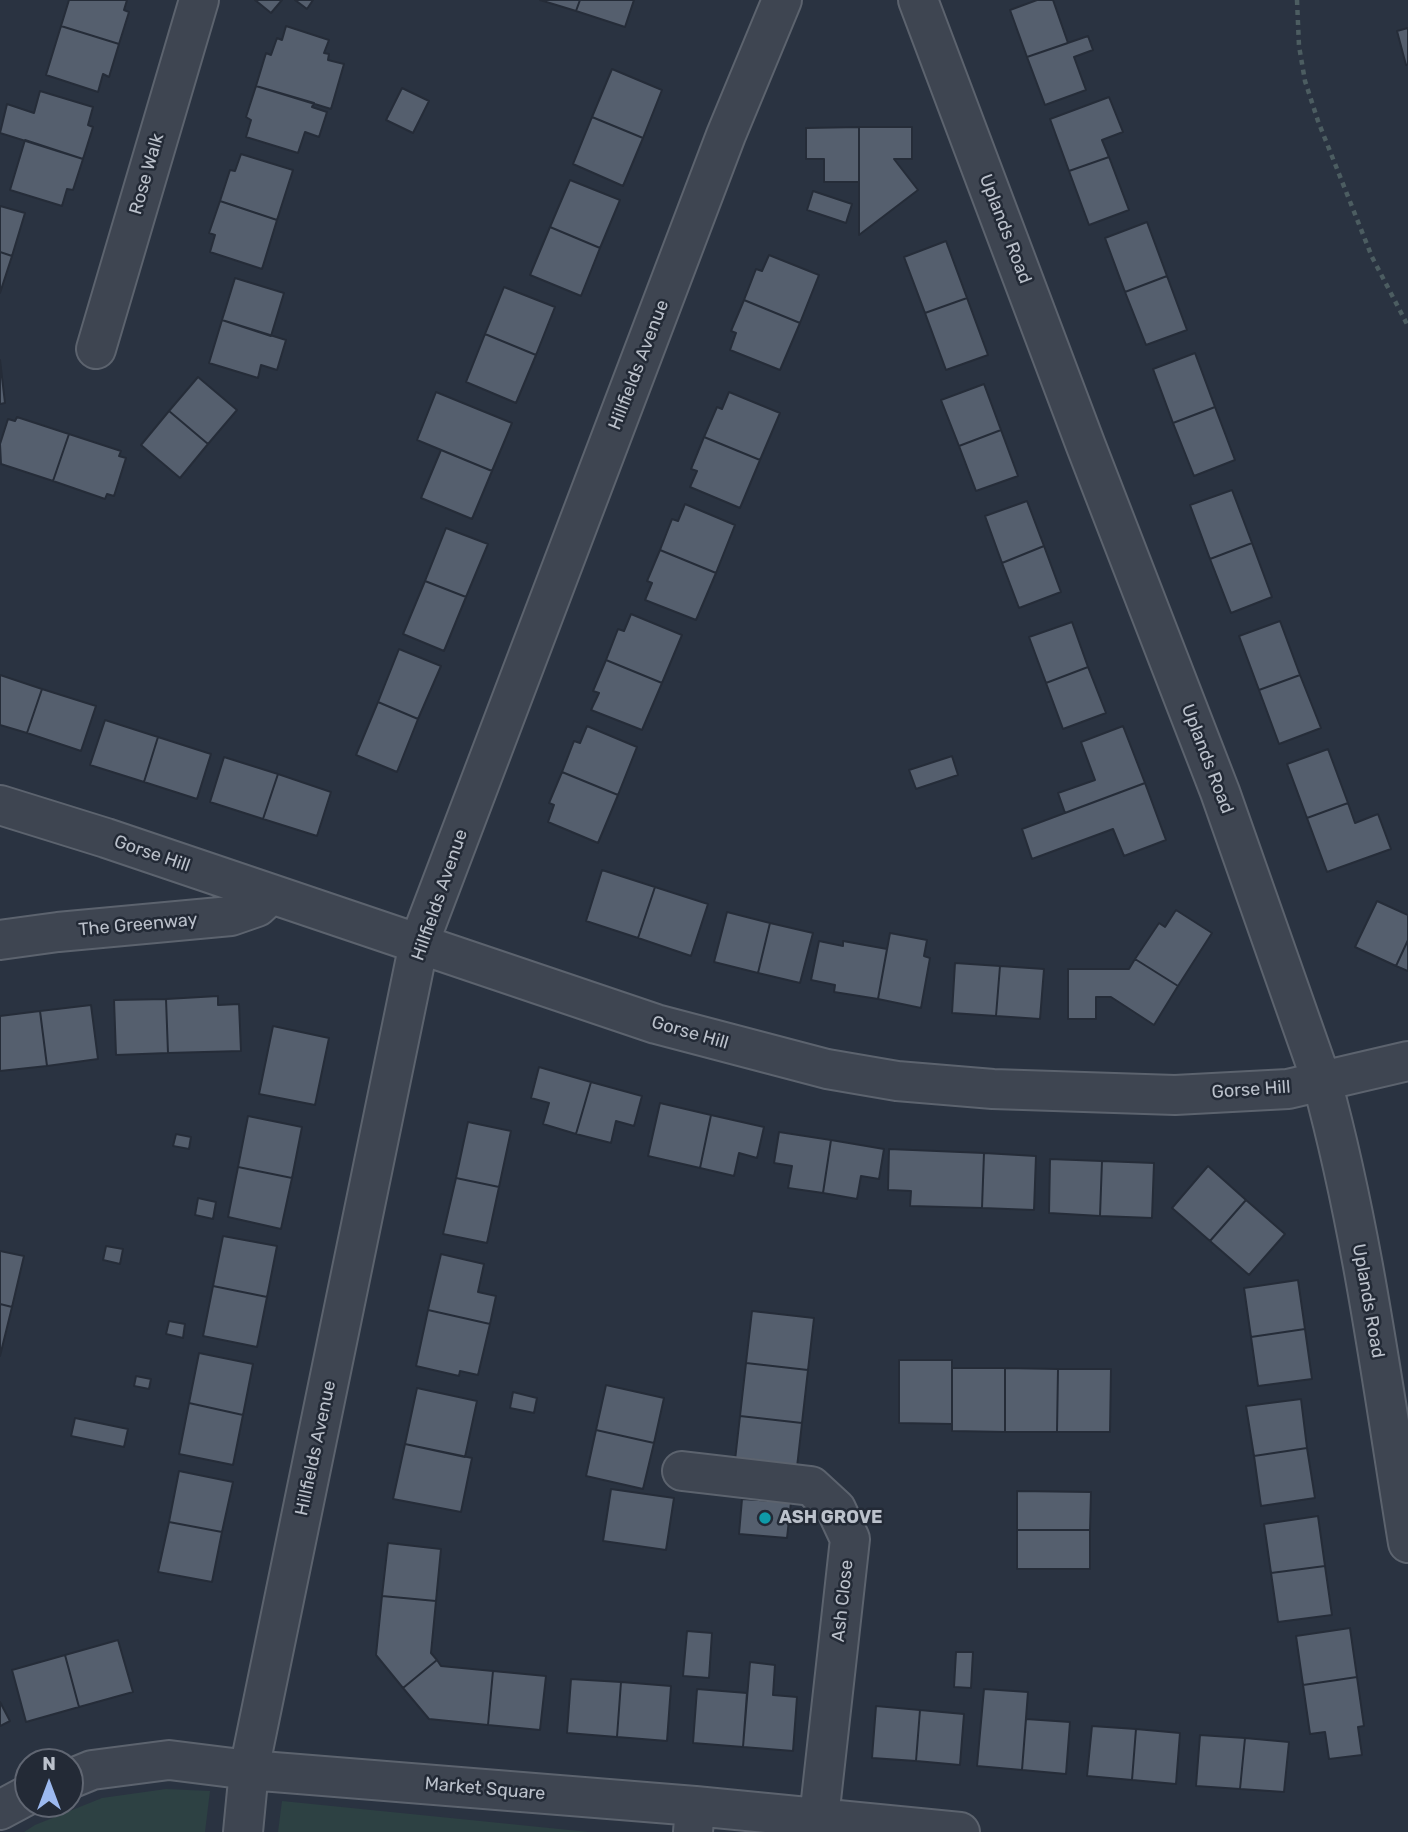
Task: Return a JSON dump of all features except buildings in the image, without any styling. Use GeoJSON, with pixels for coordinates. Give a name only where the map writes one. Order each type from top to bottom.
{"type":"FeatureCollection","features":[{"type":"Feature","properties":{"kind":"street","name":"Rose Walk"},"geometry":{"type":"LineString","coordinates":[[96,349],[199,0]]}},
{"type":"Feature","properties":{"kind":"street","name":"Hillfields Avenue"},"geometry":{"type":"LineString","coordinates":[[243,1832],[249,1770],[419,943],[726,135],[782,0]]}},
{"type":"Feature","properties":{"kind":"street","name":"Uplands Road"},"geometry":{"type":"LineString","coordinates":[[918,0],[1220,792],[1322,1082],[1335,1129],[1367,1296],[1408,1543]]}},
{"type":"Feature","properties":{"kind":"street","name":"Gorse Hill"},"geometry":{"type":"LineString","coordinates":[[0,805],[106,838],[656,1024],[827,1069],[897,1081],[993,1089],[1175,1095],[1288,1089],[1408,1061]]}},
{"type":"Feature","properties":{"kind":"street","name":"The Greenway"},"geometry":{"type":"LineString","coordinates":[[0,940],[82,929],[231,916],[257,907],[270,895]]}},
{"type":"Feature","properties":{"kind":"street","name":"Ash Close"},"geometry":{"type":"LineString","coordinates":[[682,1471],[811,1486],[836,1509],[850,1539],[820,1818]]}},
{"type":"Feature","properties":{"kind":"street","name":"Market Square"},"geometry":{"type":"LineString","coordinates":[[84,1773],[169,1760],[694,1819]]}},
{"type":"Feature","properties":{"kind":"street"},"geometry":{"type":"LineString","coordinates":[[694,1819],[820,1818],[960,1832]]}},
{"type":"Feature","properties":{"kind":"path"},"geometry":{"type":"LineString","coordinates":[[1297,0],[1299,46],[1305,81],[1315,111],[1372,257],[1408,326]]}},
{"type":"Feature","properties":{"kind":"green space"},"geometry":{"type":"Polygon","coordinates":[[[166,1789],[210,1791],[205,1832],[24,1832],[52,1818],[84,1818],[84,1805],[102,1798],[166,1789]]]}},
{"type":"Feature","properties":{"kind":"green space"},"geometry":{"type":"Polygon","coordinates":[[[282,1801],[589,1832],[278,1832],[282,1801]]]}},
{"type":"Feature","properties":{"kind":"place","name":"ASH GROVE"},"geometry":{"type":"Point","coordinates":[765,1518]}}]}
